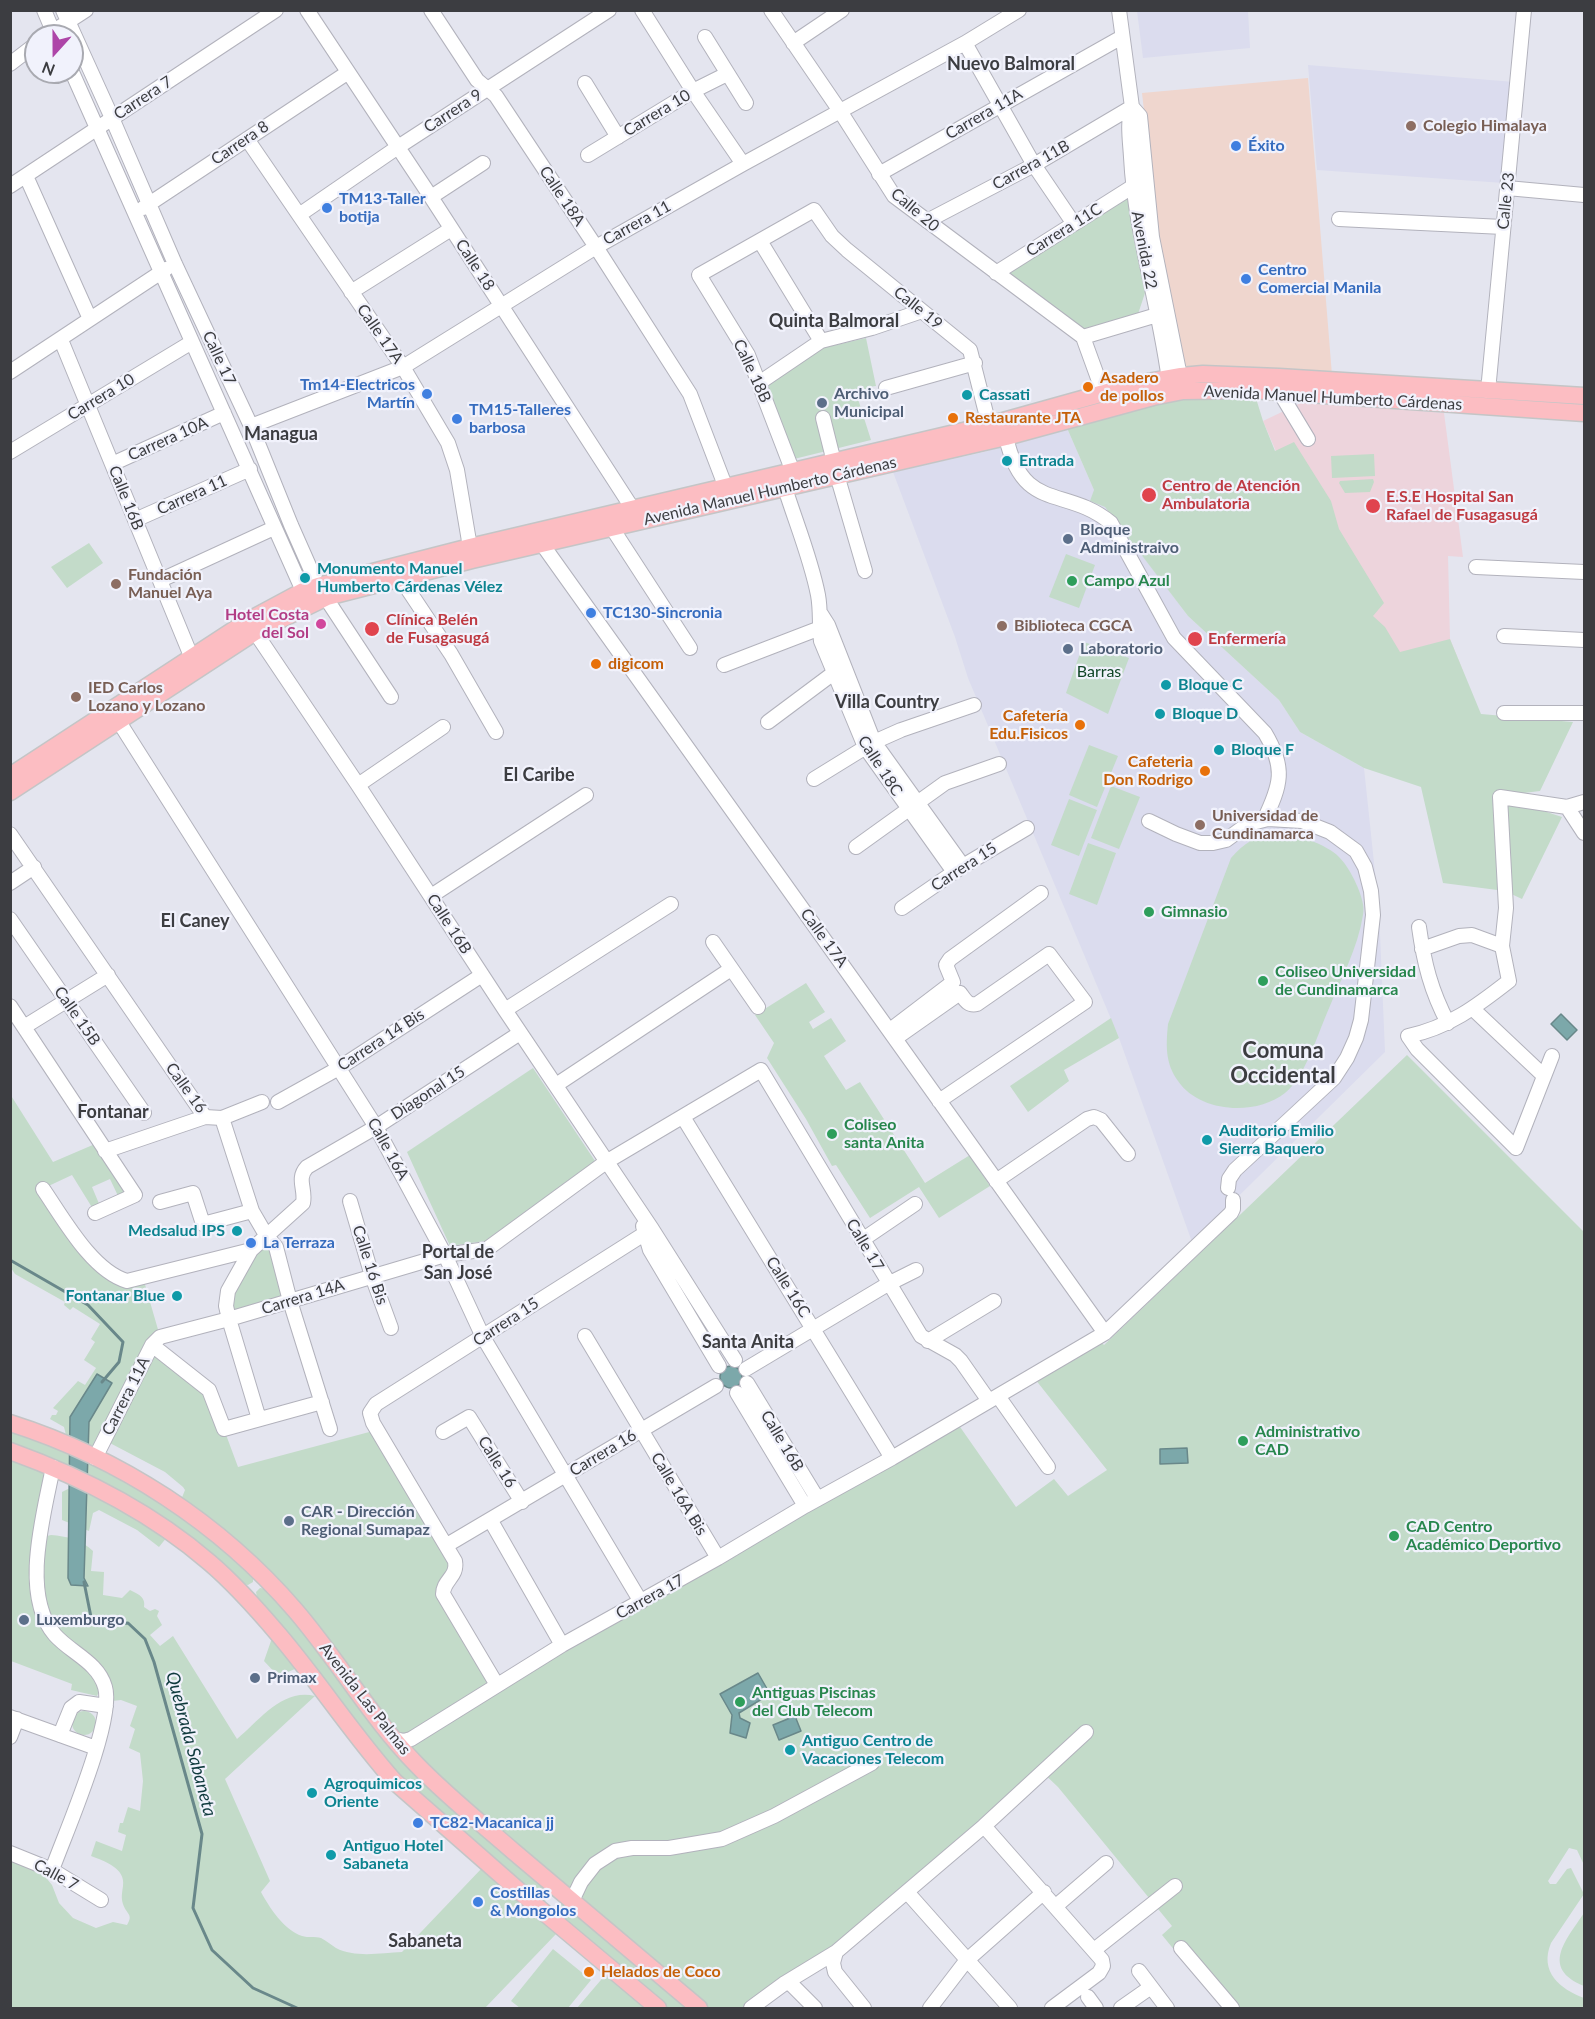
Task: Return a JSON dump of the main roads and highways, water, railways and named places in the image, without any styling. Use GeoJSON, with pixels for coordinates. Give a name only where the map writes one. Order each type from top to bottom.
{"type":"FeatureCollection","features":[{"type":"Feature","properties":{"kind":"main road","name":"Avenida Manuel Humberto Cárdenas"},"geometry":{"type":"LineString","coordinates":[[10,776],[255,632],[315,594],[400,579],[612,528],[637,515],[726,488],[794,472],[836,468],[1006,437],[1176,384]]}},
{"type":"Feature","properties":{"kind":"main road","name":"Avenida Manuel Humberto Cárdenas"},"geometry":{"type":"LineString","coordinates":[[10,792],[191,656],[249,621],[315,594],[470,547],[785,488],[836,468],[1103,392],[1176,384],[1242,390],[1279,384],[1488,391],[1584,403]]}},
{"type":"Feature","properties":{"kind":"main road","name":"Avenida Manuel Humberto Cárdenas"},"geometry":{"type":"LineString","coordinates":[[1279,384],[1584,403]]}},
{"type":"Feature","properties":{"kind":"main road","name":"Avenida Las Palmas"},"geometry":{"type":"LineString","coordinates":[[10,1424],[51,1438],[141,1480],[225,1541],[264,1577],[312,1630],[367,1705],[404,1744],[442,1790],[699,2008]]}},
{"type":"Feature","properties":{"kind":"main road","name":"Avenida Las Palmas"},"geometry":{"type":"LineString","coordinates":[[10,1451],[53,1467],[127,1504],[171,1532],[208,1561],[280,1636],[395,1782],[545,1914],[658,2008]]}},
{"type":"Feature","properties":{"kind":"main road"},"geometry":{"type":"LineString","coordinates":[[245,1597],[264,1577]]}},
{"type":"Feature","properties":{"kind":"main road"},"geometry":{"type":"LineString","coordinates":[[545,1914],[567,1896]]}},
{"type":"Feature","properties":{"kind":"waterway","name":"Quebrada Sabaneta"},"geometry":{"type":"LineString","coordinates":[[10,1260],[88,1305],[123,1342],[119,1362],[102,1382]]}},
{"type":"Feature","properties":{"kind":"waterway","name":"Quebrada Sabaneta"},"geometry":{"type":"LineString","coordinates":[[84,1582],[91,1617],[104,1624],[128,1623],[145,1639],[154,1662],[202,1834],[193,1908],[212,1950],[253,1988],[297,2008]]}},
{"type":"Feature","properties":{"kind":"place","name":"Colegio Himalaya"},"geometry":{"type":"Point","coordinates":[1411,126]}},
{"type":"Feature","properties":{"kind":"place","name":"Éxito"},"geometry":{"type":"Point","coordinates":[1236,146]}},
{"type":"Feature","properties":{"kind":"place","name":"TM13-Taller botija"},"geometry":{"type":"Point","coordinates":[327,208]}},
{"type":"Feature","properties":{"kind":"place","name":"Centro Comercial Manila"},"geometry":{"type":"Point","coordinates":[1246,279]}},
{"type":"Feature","properties":{"kind":"place","name":"Asadero de pollos"},"geometry":{"type":"Point","coordinates":[1088,387]}},
{"type":"Feature","properties":{"kind":"place","name":"Tm14-Electricos Martín"},"geometry":{"type":"Point","coordinates":[427,394]}},
{"type":"Feature","properties":{"kind":"place","name":"Cassati"},"geometry":{"type":"Point","coordinates":[967,395]}},
{"type":"Feature","properties":{"kind":"place","name":"Archivo Municipal"},"geometry":{"type":"Point","coordinates":[822,403]}},
{"type":"Feature","properties":{"kind":"place","name":"Restaurante JTA"},"geometry":{"type":"Point","coordinates":[953,418]}},
{"type":"Feature","properties":{"kind":"place","name":"TM15-Talleres barbosa"},"geometry":{"type":"Point","coordinates":[457,419]}},
{"type":"Feature","properties":{"kind":"place","name":"Entrada"},"geometry":{"type":"Point","coordinates":[1007,461]}},
{"type":"Feature","properties":{"kind":"place","name":"Centro de Atención Ambulatoria"},"geometry":{"type":"Point","coordinates":[1149,495]}},
{"type":"Feature","properties":{"kind":"place","name":"E.S.E Hospital San Rafael de Fusagasugá"},"geometry":{"type":"Point","coordinates":[1373,506]}},
{"type":"Feature","properties":{"kind":"place","name":"Bloque Administraivo"},"geometry":{"type":"Point","coordinates":[1068,539]}},
{"type":"Feature","properties":{"kind":"place","name":"Monumento Manuel Humberto Cárdenas Vélez"},"geometry":{"type":"Point","coordinates":[305,578]}},
{"type":"Feature","properties":{"kind":"place","name":"Campo Azul"},"geometry":{"type":"Point","coordinates":[1072,581]}},
{"type":"Feature","properties":{"kind":"place","name":"Fundación Manuel Aya"},"geometry":{"type":"Point","coordinates":[116,584]}},
{"type":"Feature","properties":{"kind":"place","name":"TC130-Sincronia"},"geometry":{"type":"Point","coordinates":[591,613]}},
{"type":"Feature","properties":{"kind":"place","name":"Hotel Costa del Sol"},"geometry":{"type":"Point","coordinates":[321,624]}},
{"type":"Feature","properties":{"kind":"place","name":"Biblioteca CGCA"},"geometry":{"type":"Point","coordinates":[1002,626]}},
{"type":"Feature","properties":{"kind":"place","name":"Clínica Belén de Fusagasugá"},"geometry":{"type":"Point","coordinates":[372,629]}},
{"type":"Feature","properties":{"kind":"place","name":"Enfermería"},"geometry":{"type":"Point","coordinates":[1195,639]}},
{"type":"Feature","properties":{"kind":"place","name":"Laboratorio"},"geometry":{"type":"Point","coordinates":[1068,649]}},
{"type":"Feature","properties":{"kind":"place","name":"digicom"},"geometry":{"type":"Point","coordinates":[596,664]}},
{"type":"Feature","properties":{"kind":"place","name":"Bloque C"},"geometry":{"type":"Point","coordinates":[1166,685]}},
{"type":"Feature","properties":{"kind":"place","name":"IED Carlos Lozano y Lozano"},"geometry":{"type":"Point","coordinates":[76,697]}},
{"type":"Feature","properties":{"kind":"place","name":"Bloque D"},"geometry":{"type":"Point","coordinates":[1160,714]}},
{"type":"Feature","properties":{"kind":"place","name":"Cafetería Edu.Fisicos"},"geometry":{"type":"Point","coordinates":[1080,725]}},
{"type":"Feature","properties":{"kind":"place","name":"Bloque F"},"geometry":{"type":"Point","coordinates":[1219,750]}},
{"type":"Feature","properties":{"kind":"place","name":"Cafeteria Don Rodrigo"},"geometry":{"type":"Point","coordinates":[1205,771]}},
{"type":"Feature","properties":{"kind":"place","name":"Universidad de Cundinamarca"},"geometry":{"type":"Point","coordinates":[1200,825]}},
{"type":"Feature","properties":{"kind":"place","name":"Gimnasio"},"geometry":{"type":"Point","coordinates":[1149,912]}},
{"type":"Feature","properties":{"kind":"place","name":"Coliseo Universidad de Cundinamarca"},"geometry":{"type":"Point","coordinates":[1263,981]}},
{"type":"Feature","properties":{"kind":"place","name":"Coliseo santa Anita"},"geometry":{"type":"Point","coordinates":[832,1134]}},
{"type":"Feature","properties":{"kind":"place","name":"Auditorio Emilio Sierra Baquero"},"geometry":{"type":"Point","coordinates":[1207,1140]}},
{"type":"Feature","properties":{"kind":"place","name":"Medsalud IPS"},"geometry":{"type":"Point","coordinates":[237,1231]}},
{"type":"Feature","properties":{"kind":"place","name":"La Terraza"},"geometry":{"type":"Point","coordinates":[251,1243]}},
{"type":"Feature","properties":{"kind":"place","name":"Fontanar Blue"},"geometry":{"type":"Point","coordinates":[177,1296]}},
{"type":"Feature","properties":{"kind":"place","name":"Administrativo CAD"},"geometry":{"type":"Point","coordinates":[1243,1441]}},
{"type":"Feature","properties":{"kind":"place","name":"CAR - Dirección Regional Sumapaz"},"geometry":{"type":"Point","coordinates":[289,1521]}},
{"type":"Feature","properties":{"kind":"place","name":"CAD Centro Académico Deportivo"},"geometry":{"type":"Point","coordinates":[1394,1536]}},
{"type":"Feature","properties":{"kind":"place","name":"Luxemburgo"},"geometry":{"type":"Point","coordinates":[24,1620]}},
{"type":"Feature","properties":{"kind":"place","name":"Primax"},"geometry":{"type":"Point","coordinates":[255,1678]}},
{"type":"Feature","properties":{"kind":"place","name":"Antiguas Piscinas del Club Telecom"},"geometry":{"type":"Point","coordinates":[740,1702]}},
{"type":"Feature","properties":{"kind":"place","name":"Antiguo Centro de Vacaciones Telecom"},"geometry":{"type":"Point","coordinates":[790,1750]}},
{"type":"Feature","properties":{"kind":"place","name":"Agroquimicos Oriente"},"geometry":{"type":"Point","coordinates":[312,1793]}},
{"type":"Feature","properties":{"kind":"place","name":"TC82-Macanica jj"},"geometry":{"type":"Point","coordinates":[418,1823]}},
{"type":"Feature","properties":{"kind":"place","name":"Antiguo Hotel Sabaneta"},"geometry":{"type":"Point","coordinates":[331,1855]}},
{"type":"Feature","properties":{"kind":"place","name":"Costillas & Mongolos"},"geometry":{"type":"Point","coordinates":[478,1902]}},
{"type":"Feature","properties":{"kind":"place","name":"Helados de Coco"},"geometry":{"type":"Point","coordinates":[589,1972]}},
{"type":"Feature","properties":{"kind":"district","name":"Nuevo Balmoral"},"geometry":{"type":"Point","coordinates":[1011,64]}},
{"type":"Feature","properties":{"kind":"district","name":"Quinta Balmoral"},"geometry":{"type":"Point","coordinates":[834,321]}},
{"type":"Feature","properties":{"kind":"district","name":"Managua"},"geometry":{"type":"Point","coordinates":[281,434]}},
{"type":"Feature","properties":{"kind":"district","name":"Villa Country"},"geometry":{"type":"Point","coordinates":[887,702]}},
{"type":"Feature","properties":{"kind":"district","name":"El Caribe"},"geometry":{"type":"Point","coordinates":[539,775]}},
{"type":"Feature","properties":{"kind":"district","name":"El Caney"},"geometry":{"type":"Point","coordinates":[195,921]}},
{"type":"Feature","properties":{"kind":"district","name":"Comuna Occidental"},"geometry":{"type":"Point","coordinates":[1283,1064]}},
{"type":"Feature","properties":{"kind":"district","name":"Fontanar"},"geometry":{"type":"Point","coordinates":[113,1112]}},
{"type":"Feature","properties":{"kind":"district","name":"Portal de San José"},"geometry":{"type":"Point","coordinates":[458,1262]}},
{"type":"Feature","properties":{"kind":"district","name":"Santa Anita"},"geometry":{"type":"Point","coordinates":[748,1342]}},
{"type":"Feature","properties":{"kind":"district","name":"Sabaneta"},"geometry":{"type":"Point","coordinates":[425,1941]}},
{"type":"Feature","properties":{"kind":"park label","name":"Barras"},"geometry":{"type":"Point","coordinates":[1099,672]}}]}
